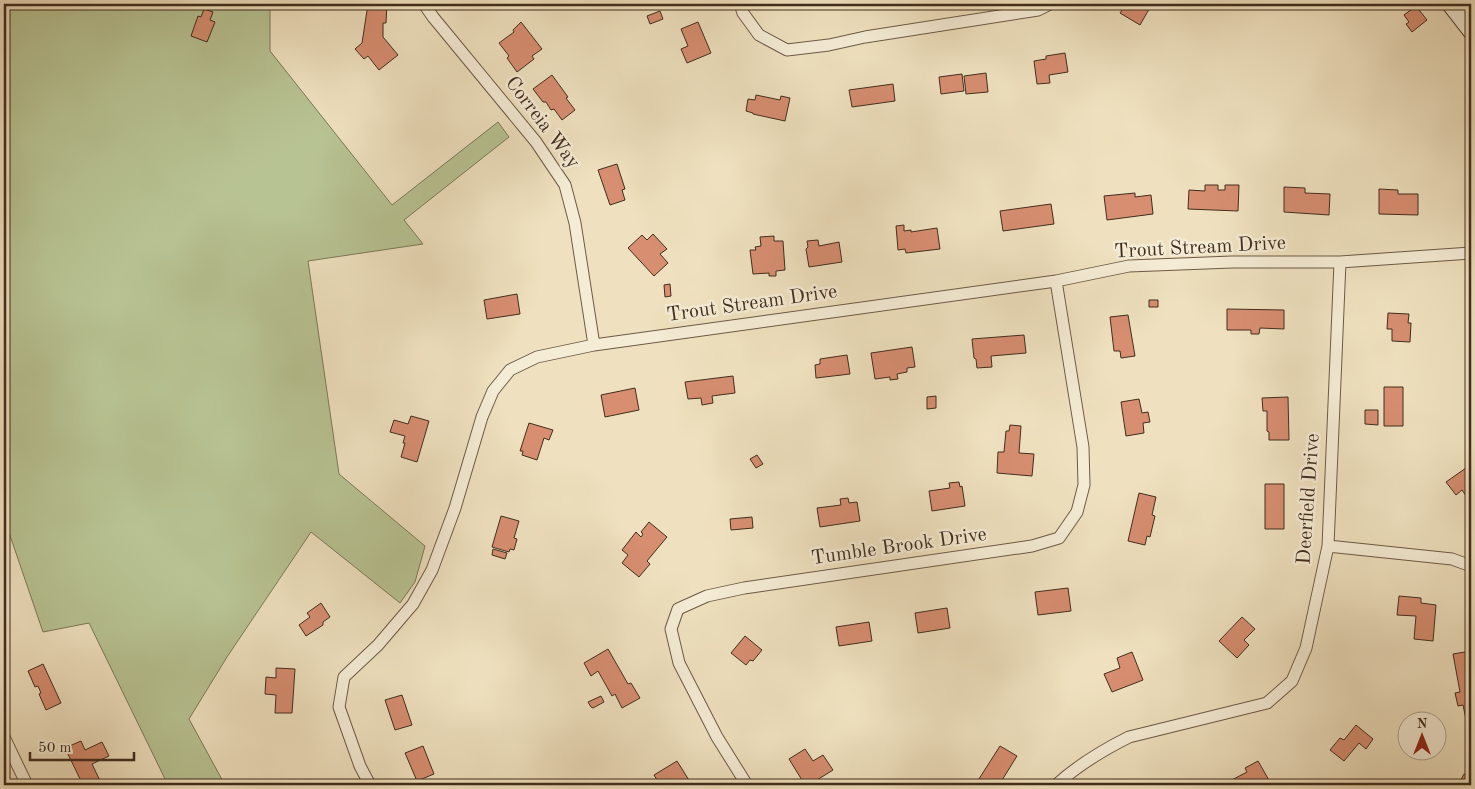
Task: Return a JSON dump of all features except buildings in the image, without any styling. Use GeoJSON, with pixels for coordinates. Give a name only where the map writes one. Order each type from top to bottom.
{"type":"FeatureCollection","features":[{"type":"Feature","properties":{"kind":"street","name":"Correia Way"},"geometry":{"type":"LineString","coordinates":[[424,4],[536,142],[565,184],[575,223],[594,346]]}},
{"type":"Feature","properties":{"kind":"street"},"geometry":{"type":"LineString","coordinates":[[740,4],[743,13],[759,35],[787,50],[829,45],[865,37],[1038,10],[1050,4]]}},
{"type":"Feature","properties":{"kind":"street"},"geometry":{"type":"LineString","coordinates":[[1450,4],[1471,30]]}},
{"type":"Feature","properties":{"kind":"street","name":"Trout Stream Drive"},"geometry":{"type":"LineString","coordinates":[[370,785],[360,766],[339,708],[344,677],[378,645],[413,604],[432,570],[455,508],[482,417],[493,391],[510,370],[537,357],[594,346],[1056,281],[1129,266],[1232,262],[1340,262],[1471,253]]}},
{"type":"Feature","properties":{"kind":"street","name":"Deerfield Drive"},"geometry":{"type":"LineString","coordinates":[[1056,785],[1070,772],[1109,747],[1129,738],[1267,703],[1292,681],[1306,648],[1328,546],[1340,262]]}},
{"type":"Feature","properties":{"kind":"street","name":"Tumble Brook Drive"},"geometry":{"type":"LineString","coordinates":[[747,785],[716,737],[679,663],[671,629],[678,609],[707,596],[744,588],[1032,546],[1059,538],[1077,512],[1084,485],[1083,447],[1056,281]]}},
{"type":"Feature","properties":{"kind":"street"},"geometry":{"type":"LineString","coordinates":[[1328,546],[1452,559],[1471,566]]}},
{"type":"Feature","properties":{"kind":"street"},"geometry":{"type":"LineString","coordinates":[[4,737],[27,785]]}},
{"type":"Feature","properties":{"kind":"green space"},"geometry":{"type":"Polygon","coordinates":[[[4,4],[270,4],[270,51],[392,205],[498,122],[509,137],[404,220],[423,244],[308,261],[339,474],[425,546],[415,582],[400,603],[311,532],[227,657],[189,719],[225,785],[168,785],[89,623],[43,632],[4,518],[4,4]]]}}]}
